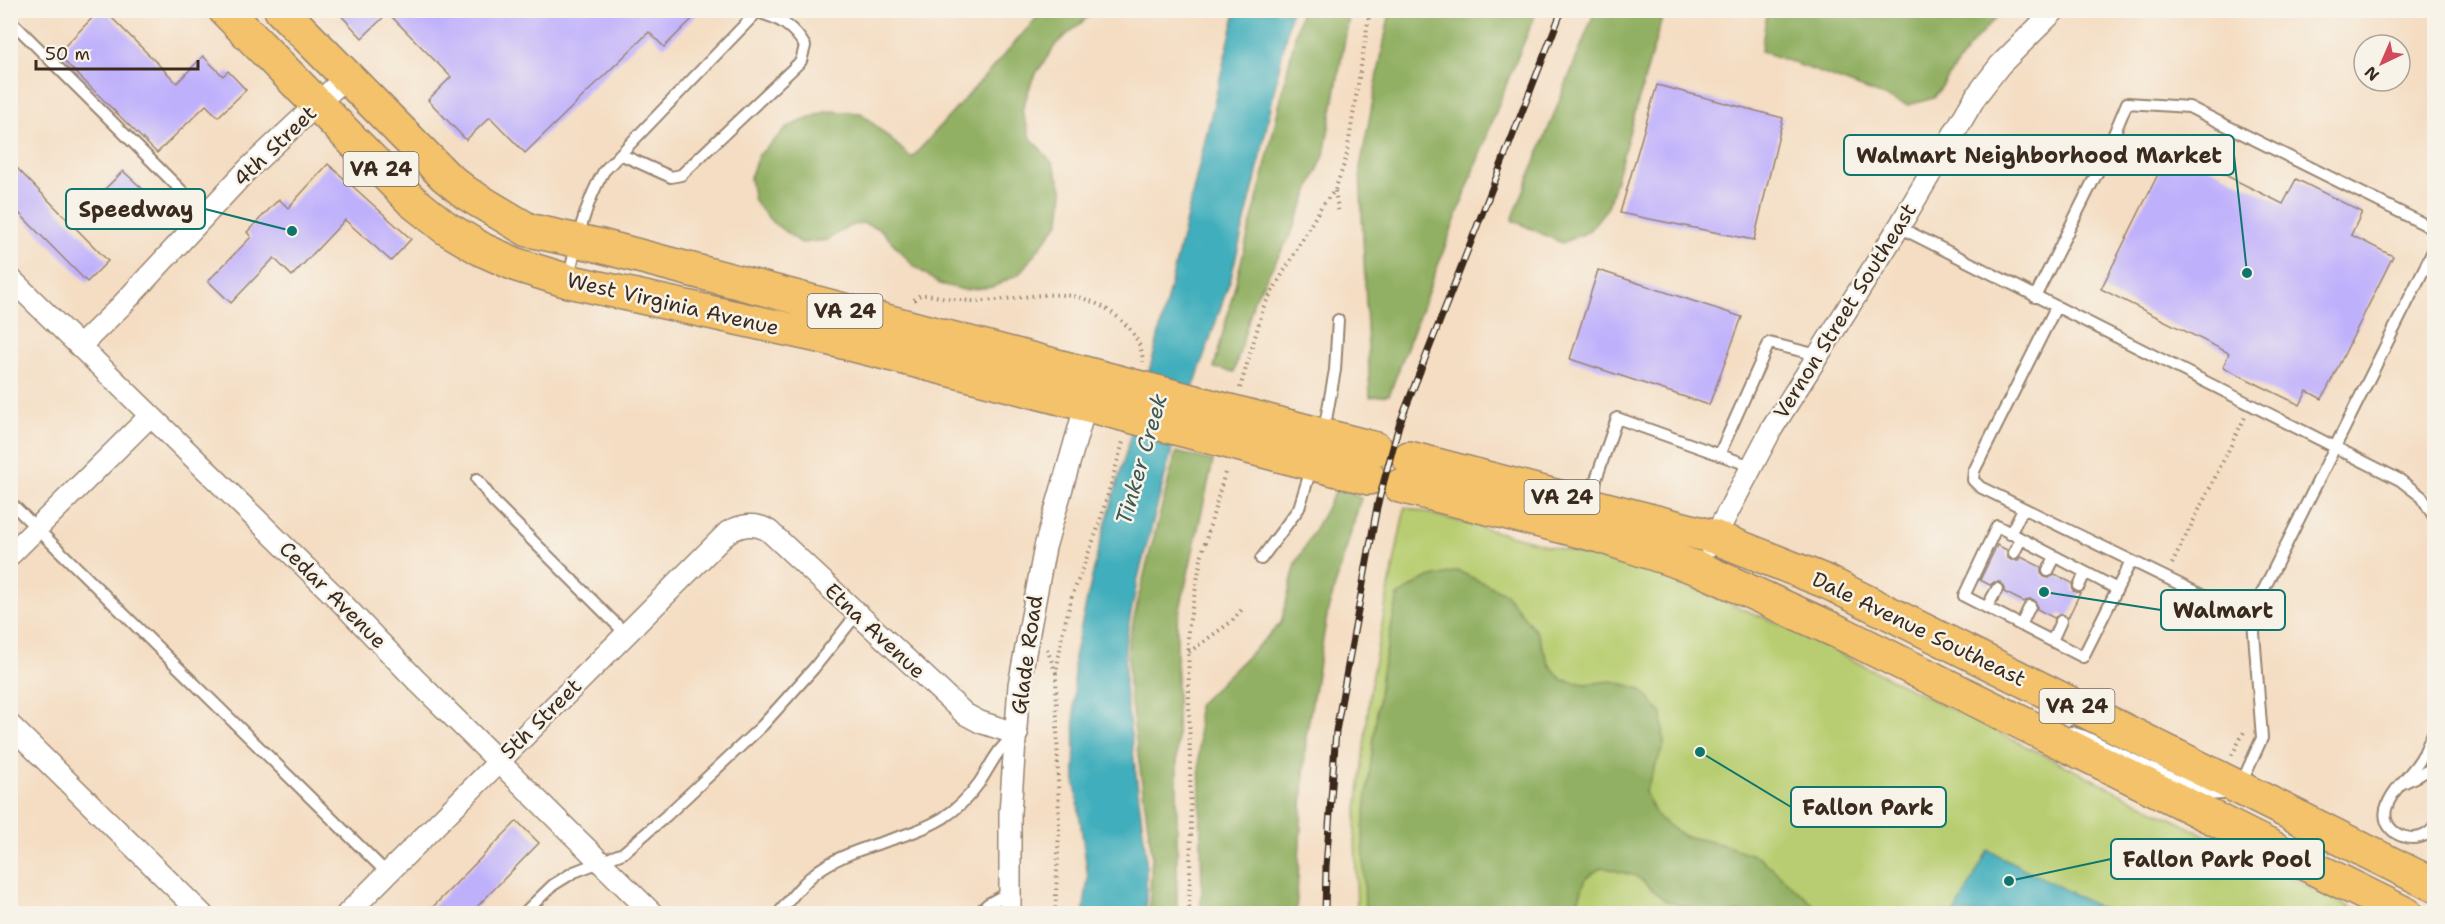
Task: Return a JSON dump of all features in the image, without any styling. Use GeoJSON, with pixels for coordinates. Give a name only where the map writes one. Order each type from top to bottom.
{"type":"FeatureCollection","features":[{"type":"Feature","properties":{"kind":"main road","name":"West Virginia Avenue"},"geometry":{"type":"LineString","coordinates":[[225,10],[412,201],[446,228],[483,250],[517,265],[568,281],[1102,398],[1303,445]]}},
{"type":"Feature","properties":{"kind":"main road","name":"West Virginia Avenue"},"geometry":{"type":"LineString","coordinates":[[281,10],[445,176],[466,193],[528,230],[597,245],[1102,398]]}},
{"type":"Feature","properties":{"kind":"main road","name":"VA 24"},"geometry":{"type":"LineString","coordinates":[[1303,445],[1373,464]]}},
{"type":"Feature","properties":{"kind":"main road","name":"Dale Avenue Southeast"},"geometry":{"type":"LineString","coordinates":[[2406,914],[1843,633],[1700,569],[1405,472],[1588,504],[1714,537],[1827,582],[2434,885]]}},
{"type":"Feature","properties":{"kind":"street","name":"Vernon Street Southeast"},"geometry":{"type":"LineString","coordinates":[[1700,569],[1751,466],[1899,227],[1976,96],[2006,58],[2055,10]]}},
{"type":"Feature","properties":{"kind":"street","name":"4th Street"},"geometry":{"type":"LineString","coordinates":[[80,346],[121,306],[248,169],[346,76]]}},
{"type":"Feature","properties":{"kind":"street","name":"Cedar Avenue"},"geometry":{"type":"LineString","coordinates":[[10,278],[339,600],[654,914]]}},
{"type":"Feature","properties":{"kind":"street","name":"Glade Road"},"geometry":{"type":"LineString","coordinates":[[1010,914],[1010,813],[1019,685],[1045,548],[1102,398]]}},
{"type":"Feature","properties":{"kind":"street"},"geometry":{"type":"LineString","coordinates":[[10,555],[150,416]]}},
{"type":"Feature","properties":{"kind":"street","name":"Etna Avenue"},"geometry":{"type":"LineString","coordinates":[[738,527],[752,525],[769,531],[965,714],[980,722],[1017,734]]}},
{"type":"Feature","properties":{"kind":"street","name":"5th Street"},"geometry":{"type":"LineString","coordinates":[[347,914],[625,633],[728,532],[738,527]]}},
{"type":"Feature","properties":{"kind":"street"},"geometry":{"type":"LineString","coordinates":[[10,725],[202,914]]}},
{"type":"Feature","properties":{"kind":"lane"},"geometry":{"type":"LineString","coordinates":[[568,281],[577,242],[595,186],[604,171],[620,154],[757,12],[777,18],[796,32],[805,46],[801,61],[681,175],[671,177],[620,154]]}},
{"type":"Feature","properties":{"kind":"lane"},"geometry":{"type":"LineString","coordinates":[[10,20],[206,215]]}},
{"type":"Feature","properties":{"kind":"lane"},"geometry":{"type":"LineString","coordinates":[[2034,297],[2101,165],[2127,103],[2189,107],[2434,229]]}},
{"type":"Feature","properties":{"kind":"lane"},"geometry":{"type":"LineString","coordinates":[[1899,227],[2334,449],[2400,480],[2422,497],[2434,517]]}},
{"type":"Feature","properties":{"kind":"lane"},"geometry":{"type":"LineString","coordinates":[[2009,716],[2084,735],[2207,795],[2223,795],[2246,773],[2262,738],[2253,620],[2257,603],[2434,249]]}},
{"type":"Feature","properties":{"kind":"lane"},"geometry":{"type":"LineString","coordinates":[[2056,307],[1974,471],[1973,480],[1980,487],[2023,509],[2253,620]]}},
{"type":"Feature","properties":{"kind":"lane"},"geometry":{"type":"LineString","coordinates":[[1261,559],[1299,508],[1303,445],[1335,370],[1338,321]]}},
{"type":"Feature","properties":{"kind":"lane"},"geometry":{"type":"LineString","coordinates":[[1719,455],[1769,343],[1818,355]]}},
{"type":"Feature","properties":{"kind":"lane"},"geometry":{"type":"LineString","coordinates":[[1588,504],[1617,418],[1751,466]]}},
{"type":"Feature","properties":{"kind":"lane"},"geometry":{"type":"LineString","coordinates":[[477,479],[494,502],[625,633]]}},
{"type":"Feature","properties":{"kind":"lane"},"geometry":{"type":"LineString","coordinates":[[10,502],[387,873]]}},
{"type":"Feature","properties":{"kind":"lane"},"geometry":{"type":"LineString","coordinates":[[2010,534],[2023,509]]}},
{"type":"Feature","properties":{"kind":"lane"},"geometry":{"type":"LineString","coordinates":[[2117,589],[1997,526],[1964,596],[2082,657],[2117,589],[2131,561]]}},
{"type":"Feature","properties":{"kind":"lane"},"geometry":{"type":"LineString","coordinates":[[2014,554],[2021,539]]}},
{"type":"Feature","properties":{"kind":"lane"},"geometry":{"type":"LineString","coordinates":[[2048,571],[2055,557]]}},
{"type":"Feature","properties":{"kind":"lane"},"geometry":{"type":"LineString","coordinates":[[2079,586],[2085,573]]}},
{"type":"Feature","properties":{"kind":"lane"},"geometry":{"type":"LineString","coordinates":[[1987,608],[1997,589]]}},
{"type":"Feature","properties":{"kind":"lane"},"geometry":{"type":"LineString","coordinates":[[2021,625],[2030,606]]}},
{"type":"Feature","properties":{"kind":"lane"},"geometry":{"type":"LineString","coordinates":[[523,914],[553,885],[574,872],[623,853],[762,726],[814,668],[857,614]]}},
{"type":"Feature","properties":{"kind":"lane"},"geometry":{"type":"LineString","coordinates":[[2052,641],[2061,621]]}},
{"type":"Feature","properties":{"kind":"lane"},"geometry":{"type":"LineString","coordinates":[[2434,730],[2424,753],[2398,786],[2387,807],[2386,814],[2388,825],[2399,836],[2416,839],[2433,831],[2434,827]]}},
{"type":"Feature","properties":{"kind":"lane"},"geometry":{"type":"LineString","coordinates":[[778,914],[806,881],[821,869],[842,858],[924,827],[944,817],[965,801],[980,782],[998,751],[1017,734]]}},
{"type":"Feature","properties":{"kind":"lane"},"geometry":{"type":"LineString","coordinates":[[2398,786],[2431,769],[2434,762]]}},
{"type":"Feature","properties":{"kind":"lane"},"geometry":{"type":"LineString","coordinates":[[977,914],[988,904],[1010,892]]}},
{"type":"Feature","properties":{"kind":"path"},"geometry":{"type":"LineString","coordinates":[[1241,383],[1264,306],[1321,207],[1335,190],[1346,159],[1370,10]]}},
{"type":"Feature","properties":{"kind":"path"},"geometry":{"type":"LineString","coordinates":[[1335,190],[1339,214]]}},
{"type":"Feature","properties":{"kind":"path"},"geometry":{"type":"LineString","coordinates":[[1189,914],[1191,832],[1188,630],[1202,554],[1227,464]]}},
{"type":"Feature","properties":{"kind":"path"},"geometry":{"type":"LineString","coordinates":[[1189,652],[1231,622],[1243,608]]}},
{"type":"Feature","properties":{"kind":"green space"},"geometry":{"type":"Polygon","coordinates":[[[1767,10],[2002,11],[1968,48],[1934,98],[1908,105],[1761,51],[1767,10]]]}},
{"type":"Feature","properties":{"kind":"green space"},"geometry":{"type":"Polygon","coordinates":[[[1043,11],[1095,11],[1056,44],[1033,78],[1022,110],[1030,137],[1053,164],[1063,191],[1060,221],[1019,274],[993,287],[964,290],[940,284],[914,266],[880,229],[862,223],[847,227],[827,240],[801,243],[772,222],[754,201],[750,178],[758,156],[788,127],[827,111],[861,113],[912,158],[1043,11]]]}},
{"type":"Feature","properties":{"kind":"green space"},"geometry":{"type":"Polygon","coordinates":[[[1301,11],[1350,11],[1324,155],[1290,236],[1254,300],[1234,372],[1214,368],[1263,176],[1301,11]]]}},
{"type":"Feature","properties":{"kind":"green space"},"geometry":{"type":"Polygon","coordinates":[[[1390,11],[1537,11],[1508,80],[1389,395],[1370,397],[1360,168],[1390,11]]]}},
{"type":"Feature","properties":{"kind":"green space"},"geometry":{"type":"Polygon","coordinates":[[[1595,11],[1664,11],[1608,207],[1588,232],[1562,243],[1512,220],[1595,11]]]}},
{"type":"Feature","properties":{"kind":"green space"},"geometry":{"type":"Polygon","coordinates":[[[1176,452],[1213,461],[1177,623],[1177,913],[1149,913],[1152,855],[1129,689],[1128,644],[1176,452]]]}},
{"type":"Feature","properties":{"kind":"green space"},"geometry":{"type":"Polygon","coordinates":[[[1337,489],[1361,498],[1328,610],[1306,737],[1296,913],[1200,913],[1202,889],[1198,705],[1281,623],[1296,563],[1337,489]]]}},
{"type":"Feature","properties":{"kind":"green space"},"geometry":{"type":"Polygon","coordinates":[[[1405,507],[1665,577],[1784,626],[2362,913],[1357,914],[1355,829],[1372,675],[1405,507]]]}},
{"type":"Feature","properties":{"kind":"green space"},"geometry":{"type":"Polygon","coordinates":[[[1458,571],[1505,593],[1537,633],[1549,664],[1562,680],[1586,684],[1612,681],[1641,689],[1662,714],[1664,745],[1645,792],[1657,817],[1684,836],[1721,844],[1759,857],[1823,913],[1701,913],[1665,900],[1636,876],[1602,867],[1586,878],[1574,913],[1365,913],[1363,829],[1381,677],[1398,596],[1424,579],[1458,571]]]}},
{"type":"Feature","properties":{"kind":"water","name":"Tinker Creek"},"geometry":{"type":"Polygon","coordinates":[[[1236,11],[1291,11],[1256,177],[1231,277],[1171,453],[1137,582],[1125,644],[1125,688],[1146,854],[1146,913],[1083,914],[1088,878],[1075,782],[1074,657],[1098,551],[1155,350],[1236,11]]]}},
{"type":"Feature","properties":{"kind":"water"},"geometry":{"type":"Polygon","coordinates":[[[1988,850],[2110,913],[2001,914],[1997,911],[1995,914],[1955,913],[1988,850]]]}},
{"type":"Feature","properties":{"kind":"building"},"geometry":{"type":"Polygon","coordinates":[[[100,10],[104,10],[177,83],[203,56],[223,76],[228,71],[246,90],[218,117],[206,105],[157,153],[57,54],[100,10]]]}},
{"type":"Feature","properties":{"kind":"building"},"geometry":{"type":"Polygon","coordinates":[[[336,10],[701,10],[664,47],[649,32],[525,153],[490,117],[466,140],[428,100],[451,77],[388,13],[362,38],[336,10]]]}},
{"type":"Feature","properties":{"kind":"building"},"geometry":{"type":"Polygon","coordinates":[[[1657,85],[1783,118],[1754,240],[1620,213],[1657,85]]]}},
{"type":"Feature","properties":{"kind":"building"},"geometry":{"type":"Polygon","coordinates":[[[2171,148],[2283,204],[2296,179],[2362,212],[2351,235],[2393,256],[2322,399],[2307,391],[2300,405],[2261,386],[2223,367],[2229,353],[2101,289],[2171,148]]]}},
{"type":"Feature","properties":{"kind":"building"},"geometry":{"type":"Polygon","coordinates":[[[10,161],[108,261],[87,282],[10,204],[10,161]]]}},
{"type":"Feature","properties":{"kind":"building"},"geometry":{"type":"Polygon","coordinates":[[[328,164],[411,239],[391,261],[345,220],[292,276],[274,258],[231,303],[208,281],[251,237],[247,232],[279,199],[288,208],[328,164]]]}},
{"type":"Feature","properties":{"kind":"building"},"geometry":{"type":"Polygon","coordinates":[[[123,171],[146,192],[123,216],[100,194],[123,171]]]}},
{"type":"Feature","properties":{"kind":"building"},"geometry":{"type":"Polygon","coordinates":[[[1598,270],[1742,317],[1709,405],[1570,359],[1598,270]]]}},
{"type":"Feature","properties":{"kind":"building"},"geometry":{"type":"Polygon","coordinates":[[[1997,545],[2007,550],[2007,557],[2011,560],[2018,560],[2021,557],[2041,567],[2044,577],[2049,578],[2055,574],[2072,583],[2073,591],[2080,593],[2068,618],[2061,614],[2054,618],[2037,609],[2034,600],[2029,599],[2024,602],[2004,592],[2004,586],[2000,582],[1990,585],[1980,580],[1997,545]]]}},
{"type":"Feature","properties":{"kind":"building"},"geometry":{"type":"Polygon","coordinates":[[[517,821],[539,843],[470,914],[426,914],[517,821]]]}},
{"type":"Feature","properties":{"kind":"railway"},"geometry":{"type":"LineString","coordinates":[[1325,914],[1326,867],[1336,731],[1377,507],[1399,425],[1562,10]]}},
{"type":"Feature","properties":{"kind":"place","name":"Speedway"},"geometry":{"type":"Point","coordinates":[292,231]}},
{"type":"Feature","properties":{"kind":"place","name":"Walmart Neighborhood Market"},"geometry":{"type":"Point","coordinates":[2247,273]}},
{"type":"Feature","properties":{"kind":"place","name":"Walmart"},"geometry":{"type":"Point","coordinates":[2044,592]}},
{"type":"Feature","properties":{"kind":"place","name":"Fallon Park"},"geometry":{"type":"Point","coordinates":[1700,752]}},
{"type":"Feature","properties":{"kind":"place","name":"Fallon Park Pool"},"geometry":{"type":"Point","coordinates":[2009,881]}}]}
